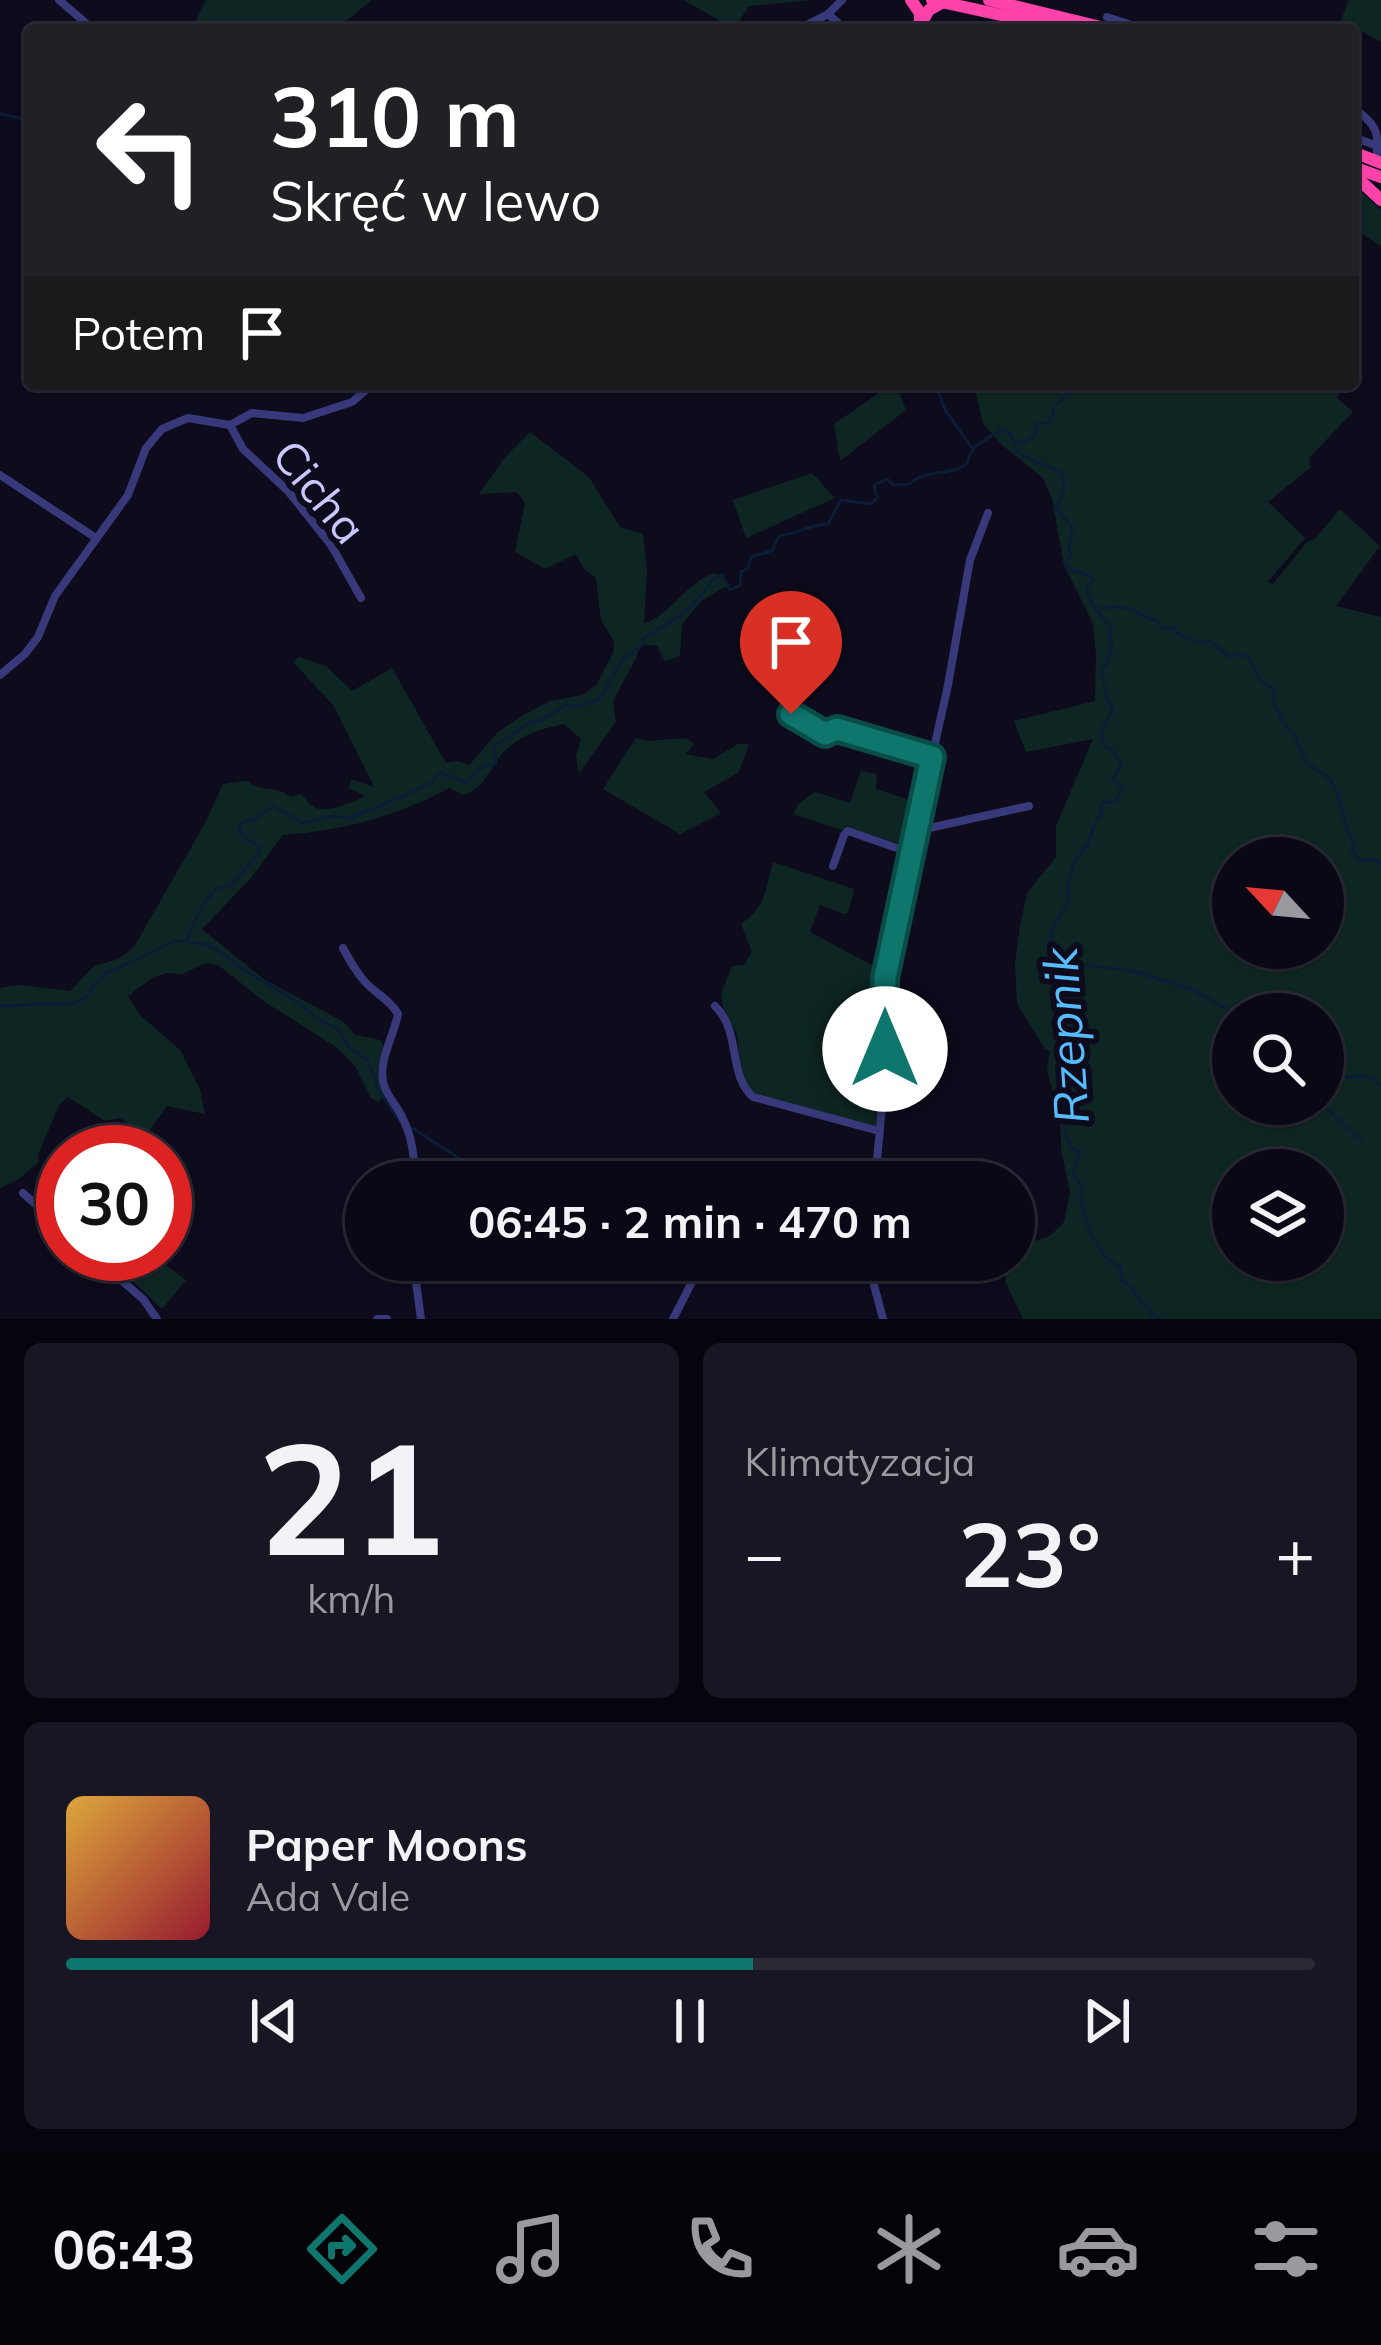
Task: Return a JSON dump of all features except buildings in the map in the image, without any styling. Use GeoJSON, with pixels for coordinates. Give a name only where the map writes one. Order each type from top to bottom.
{"type":"FeatureCollection","features":[{"type":"Feature","properties":{"kind":"highway"},"geometry":{"type":"LineString","coordinates":[[990,0],[1110,24]]}},
{"type":"Feature","properties":{"kind":"highway"},"geometry":{"type":"LineString","coordinates":[[938,1],[1043,24]]}},
{"type":"Feature","properties":{"kind":"street"},"geometry":{"type":"LineString","coordinates":[[59,0],[87,24]]}},
{"type":"Feature","properties":{"kind":"street"},"geometry":{"type":"LineString","coordinates":[[809,24],[841,1]]}},
{"type":"Feature","properties":{"kind":"street"},"geometry":{"type":"LineString","coordinates":[[828,14],[839,24]]}},
{"type":"Feature","properties":{"kind":"street"},"geometry":{"type":"LineString","coordinates":[[1359,112],[1375,125],[1379,155]]}},
{"type":"Feature","properties":{"kind":"street"},"geometry":{"type":"LineString","coordinates":[[0,675],[38,637],[55,596],[128,495],[146,448],[162,429],[188,418],[230,425],[252,413],[304,418],[352,402],[366,390]]}},
{"type":"Feature","properties":{"kind":"street","name":"Cicha"},"geometry":{"type":"LineString","coordinates":[[230,425],[243,449],[288,491],[331,544],[361,598]]}},
{"type":"Feature","properties":{"kind":"street"},"geometry":{"type":"LineString","coordinates":[[0,476],[96,538]]}},
{"type":"Feature","properties":{"kind":"street"},"geometry":{"type":"LineString","coordinates":[[877,1161],[885,1075],[885,978],[970,560],[988,513]]}},
{"type":"Feature","properties":{"kind":"street"},"geometry":{"type":"LineString","coordinates":[[791,714],[825,734],[837,729],[932,757]]}},
{"type":"Feature","properties":{"kind":"street"},"geometry":{"type":"LineString","coordinates":[[916,831],[1029,806]]}},
{"type":"Feature","properties":{"kind":"street"},"geometry":{"type":"LineString","coordinates":[[833,866],[848,832],[911,853]]}},
{"type":"Feature","properties":{"kind":"street"},"geometry":{"type":"LineString","coordinates":[[344,948],[370,988],[396,1007],[383,1084],[401,1115],[415,1161]]}},
{"type":"Feature","properties":{"kind":"street"},"geometry":{"type":"LineString","coordinates":[[715,1006],[731,1031],[743,1088],[753,1097],[879,1131]]}},
{"type":"Feature","properties":{"kind":"street"},"geometry":{"type":"LineString","coordinates":[[23,1193],[36,1205]]}},
{"type":"Feature","properties":{"kind":"street"},"geometry":{"type":"LineString","coordinates":[[122,1281],[157,1319]]}},
{"type":"Feature","properties":{"kind":"street"},"geometry":{"type":"LineString","coordinates":[[416,1281],[421,1319]]}},
{"type":"Feature","properties":{"kind":"street"},"geometry":{"type":"LineString","coordinates":[[673,1319],[692,1281]]}},
{"type":"Feature","properties":{"kind":"street"},"geometry":{"type":"LineString","coordinates":[[874,1281],[883,1319]]}},
{"type":"Feature","properties":{"kind":"street"},"geometry":{"type":"LineString","coordinates":[[377,1319],[387,1319]]}},
{"type":"Feature","properties":{"kind":"green space"},"geometry":{"type":"Polygon","coordinates":[[[206,0],[372,0],[342,24],[194,24],[206,0]]]}},
{"type":"Feature","properties":{"kind":"green space"},"geometry":{"type":"Polygon","coordinates":[[[684,0],[813,0],[749,6],[737,24],[725,24],[684,0]]]}},
{"type":"Feature","properties":{"kind":"green space"},"geometry":{"type":"Polygon","coordinates":[[[1349,0],[1381,0],[1381,42],[1359,30],[1359,24],[1341,20],[1349,0]]]}},
{"type":"Feature","properties":{"kind":"green space"},"geometry":{"type":"Polygon","coordinates":[[[1359,190],[1381,210],[1381,246],[1359,232],[1359,190]]]}},
{"type":"Feature","properties":{"kind":"green space"},"geometry":{"type":"Polygon","coordinates":[[[883,390],[898,390],[906,410],[840,461],[834,424],[883,390]]]}},
{"type":"Feature","properties":{"kind":"green space"},"geometry":{"type":"Polygon","coordinates":[[[975,390],[1342,390],[1337,398],[1353,412],[1309,458],[1311,467],[1268,502],[1305,538],[1268,582],[1273,584],[1340,509],[1380,546],[1336,606],[1381,617],[1381,1319],[1023,1319],[1005,1281],[1035,1281],[1035,1241],[1050,1236],[1064,1222],[1070,1193],[1060,1119],[1047,1070],[1050,1051],[1017,1003],[1015,962],[1027,893],[1056,857],[1056,826],[1093,739],[1026,752],[1014,721],[1095,701],[1096,655],[1093,623],[1064,565],[1052,498],[1043,478],[983,423],[975,390]]]}},
{"type":"Feature","properties":{"kind":"green space"},"geometry":{"type":"Polygon","coordinates":[[[530,432],[589,477],[620,527],[643,534],[644,624],[715,573],[730,584],[702,600],[682,624],[680,656],[665,661],[657,646],[641,644],[613,701],[616,722],[579,773],[576,756],[581,739],[564,724],[518,741],[479,786],[463,795],[449,788],[369,820],[283,835],[251,878],[202,929],[265,980],[344,1022],[355,1035],[381,1040],[385,1049],[378,1077],[387,1094],[378,1102],[371,1098],[355,1066],[336,1047],[218,965],[205,963],[183,974],[152,978],[128,996],[139,1014],[180,1050],[200,1089],[205,1114],[167,1106],[153,1125],[130,1125],[120,1118],[105,1121],[68,1097],[51,1125],[36,1125],[36,1165],[0,1188],[0,988],[21,985],[70,991],[94,966],[118,959],[134,947],[223,784],[247,781],[290,797],[301,794],[321,809],[365,796],[349,788],[351,779],[374,787],[333,705],[294,663],[298,657],[326,666],[352,691],[392,668],[446,763],[469,765],[498,732],[525,714],[550,701],[583,695],[597,684],[614,641],[601,620],[596,578],[576,554],[545,569],[515,552],[525,503],[517,492],[479,494],[530,432]]]}},
{"type":"Feature","properties":{"kind":"green space"},"geometry":{"type":"Polygon","coordinates":[[[812,473],[835,498],[746,538],[733,500],[812,473]]]}},
{"type":"Feature","properties":{"kind":"green space"},"geometry":{"type":"Polygon","coordinates":[[[636,738],[686,738],[694,744],[685,754],[713,759],[738,744],[749,744],[739,772],[704,792],[721,813],[680,834],[603,789],[636,738]]]}},
{"type":"Feature","properties":{"kind":"green space"},"geometry":{"type":"Polygon","coordinates":[[[861,771],[877,774],[876,789],[919,803],[910,847],[793,814],[815,792],[850,803],[861,771]]]}},
{"type":"Feature","properties":{"kind":"green space"},"geometry":{"type":"Polygon","coordinates":[[[773,862],[854,889],[848,913],[820,905],[810,932],[881,970],[882,1087],[877,1127],[758,1097],[742,1082],[737,1034],[721,994],[732,966],[744,965],[752,952],[741,924],[760,904],[773,862]]]}},
{"type":"Feature","properties":{"kind":"green space"},"geometry":{"type":"Polygon","coordinates":[[[132,1281],[185,1281],[162,1309],[132,1281]]]}},
{"type":"Feature","properties":{"kind":"waterway"},"geometry":{"type":"LineString","coordinates":[[0,114],[24,119]]}},
{"type":"Feature","properties":{"kind":"waterway"},"geometry":{"type":"LineString","coordinates":[[937,390],[972,448]]}},
{"type":"Feature","properties":{"kind":"waterway"},"geometry":{"type":"LineString","coordinates":[[1016,442],[1026,442],[1036,434],[1037,423],[1048,423],[1053,408],[1073,390]]}},
{"type":"Feature","properties":{"kind":"waterway","name":"Rzepnik"},"geometry":{"type":"LineString","coordinates":[[0,1006],[76,1003],[105,974],[175,941],[186,941],[201,907],[217,888],[231,886],[259,853],[259,846],[238,830],[243,822],[273,806],[303,823],[333,816],[350,818],[433,782],[440,772],[467,783],[480,768],[496,764],[494,747],[529,722],[542,720],[566,705],[599,700],[622,660],[644,644],[643,638],[689,608],[722,574],[730,590],[740,585],[741,572],[748,568],[751,557],[772,551],[779,536],[828,524],[841,500],[871,504],[877,498],[874,485],[887,479],[894,485],[910,484],[922,476],[960,468],[975,447],[1003,429],[1011,435],[1018,453],[1061,473],[1065,489],[1056,508],[1073,528],[1071,555],[1065,563],[1091,576],[1093,581],[1086,588],[1111,627],[1108,662],[1101,670],[1113,710],[1101,730],[1104,746],[1122,765],[1112,779],[1123,787],[1116,801],[1100,806],[1102,815],[1075,860],[1067,886],[1068,903],[1055,922],[1050,941],[1065,1132],[1071,1147],[1079,1152],[1073,1175],[1082,1186],[1086,1220],[1097,1244],[1121,1267],[1121,1280],[1158,1319]]}},
{"type":"Feature","properties":{"kind":"waterway"},"geometry":{"type":"LineString","coordinates":[[1100,608],[1130,609],[1156,620],[1162,629],[1173,628],[1190,640],[1210,641],[1229,657],[1248,657],[1260,680],[1275,690],[1273,703],[1294,733],[1305,761],[1331,780],[1353,841],[1352,851],[1360,861],[1381,863]]}},
{"type":"Feature","properties":{"kind":"waterway"},"geometry":{"type":"LineString","coordinates":[[189,942],[208,945],[227,956],[338,1029],[349,1048],[368,1060],[379,1091],[400,1122]]}},
{"type":"Feature","properties":{"kind":"waterway"},"geometry":{"type":"LineString","coordinates":[[1052,943],[1078,965],[1130,970],[1212,1001]]}},
{"type":"Feature","properties":{"kind":"waterway"},"geometry":{"type":"LineString","coordinates":[[1344,1076],[1370,1078],[1381,1086]]}},
{"type":"Feature","properties":{"kind":"waterway"},"geometry":{"type":"LineString","coordinates":[[1344,1124],[1362,1141]]}},
{"type":"Feature","properties":{"kind":"waterway"},"geometry":{"type":"LineString","coordinates":[[412,1128],[463,1161]]}},
{"type":"Feature","properties":{"kind":"route"},"geometry":{"type":"LineString","coordinates":[[791,714],[825,734],[837,729],[932,757],[885,978],[885,1049]]}}]}
